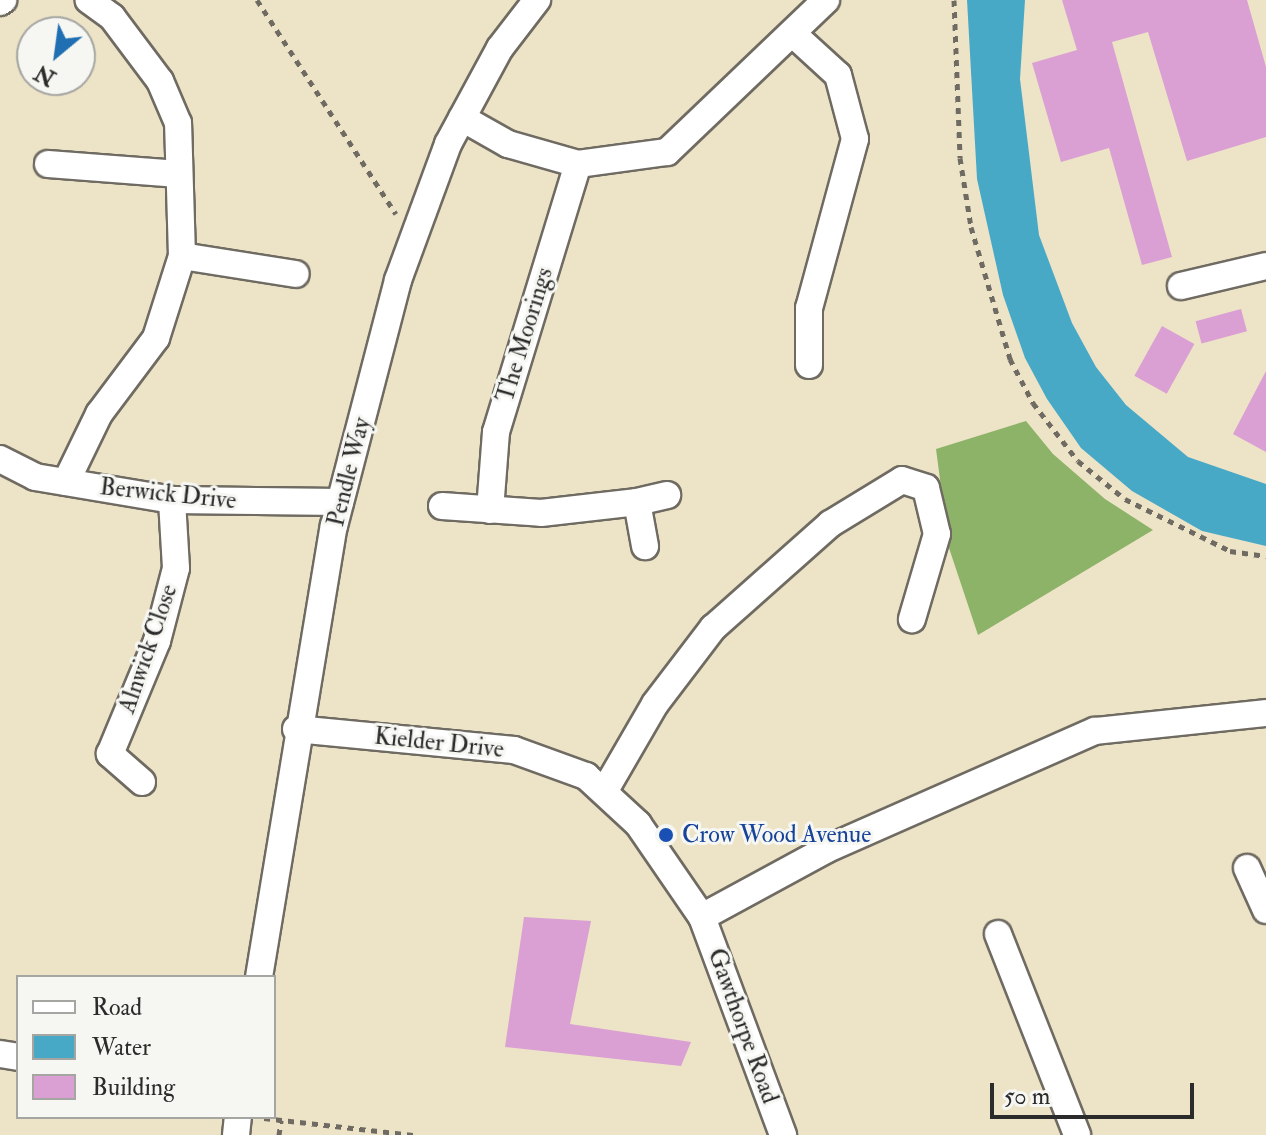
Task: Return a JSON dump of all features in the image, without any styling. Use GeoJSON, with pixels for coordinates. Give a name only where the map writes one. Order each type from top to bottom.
{"type":"FeatureCollection","features":[{"type":"Feature","properties":{"kind":"street"},"geometry":{"type":"LineString","coordinates":[[66,482],[99,414],[156,338],[182,256],[178,123],[160,81],[112,17],[89,0]]}},
{"type":"Feature","properties":{"kind":"street","name":"Pendle Way"},"geometry":{"type":"LineString","coordinates":[[259,975],[296,729],[340,502],[413,239],[462,118],[500,48],[537,0]]}},
{"type":"Feature","properties":{"kind":"street"},"geometry":{"type":"LineString","coordinates":[[462,118],[508,144],[578,164],[667,152],[826,0]]}},
{"type":"Feature","properties":{"kind":"street"},"geometry":{"type":"LineString","coordinates":[[792,33],[838,75],[855,139],[809,308],[809,365]]}},
{"type":"Feature","properties":{"kind":"street"},"geometry":{"type":"LineString","coordinates":[[48,164],[179,174]]}},
{"type":"Feature","properties":{"kind":"street","name":"The Moorings"},"geometry":{"type":"LineString","coordinates":[[490,510],[496,432],[578,164]]}},
{"type":"Feature","properties":{"kind":"street"},"geometry":{"type":"LineString","coordinates":[[182,256],[296,274]]}},
{"type":"Feature","properties":{"kind":"street"},"geometry":{"type":"LineString","coordinates":[[1181,286],[1266,266]]}},
{"type":"Feature","properties":{"kind":"street","name":"Berwick Drive"},"geometry":{"type":"LineString","coordinates":[[0,459],[35,477],[172,500],[340,502]]}},
{"type":"Feature","properties":{"kind":"street"},"geometry":{"type":"LineString","coordinates":[[604,792],[655,704],[713,628],[830,524],[902,480],[926,488],[936,522],[931,566],[912,619]]}},
{"type":"Feature","properties":{"kind":"street"},"geometry":{"type":"LineString","coordinates":[[442,506],[576,511],[667,495]]}},
{"type":"Feature","properties":{"kind":"street","name":"Alnwick Close"},"geometry":{"type":"LineString","coordinates":[[142,782],[110,754],[157,641],[176,568],[172,500]]}},
{"type":"Feature","properties":{"kind":"street"},"geometry":{"type":"LineString","coordinates":[[637,502],[645,546]]}},
{"type":"Feature","properties":{"kind":"street"},"geometry":{"type":"LineString","coordinates":[[702,917],[853,836],[1095,731],[1266,713]]}},
{"type":"Feature","properties":{"kind":"street","name":"Kielder Drive"},"geometry":{"type":"LineString","coordinates":[[296,729],[514,750],[586,776],[638,824],[702,917]]}},
{"type":"Feature","properties":{"kind":"street"},"geometry":{"type":"LineString","coordinates":[[1247,868],[1266,910]]}},
{"type":"Feature","properties":{"kind":"street","name":"Gawthorpe Road"},"geometry":{"type":"LineString","coordinates":[[702,917],[783,1135]]}},
{"type":"Feature","properties":{"kind":"street"},"geometry":{"type":"LineString","coordinates":[[998,934],[1077,1135]]}},
{"type":"Feature","properties":{"kind":"path"},"geometry":{"type":"LineString","coordinates":[[257,0],[413,239]]}},
{"type":"Feature","properties":{"kind":"path"},"geometry":{"type":"LineString","coordinates":[[954,0],[960,158],[971,227],[1010,359],[1033,403],[1078,461],[1125,499],[1230,551],[1266,556]]}},
{"type":"Feature","properties":{"kind":"path"},"geometry":{"type":"LineString","coordinates":[[272,1119],[413,1135]]}},
{"type":"Feature","properties":{"kind":"path"},"geometry":{"type":"LineString","coordinates":[[279,1135],[281,1120]]}},
{"type":"Feature","properties":{"kind":"green space"},"geometry":{"type":"Polygon","coordinates":[[[1026,421],[1053,454],[1105,499],[1153,530],[978,635],[949,548],[936,449],[1026,421]]]}},
{"type":"Feature","properties":{"kind":"water"},"geometry":{"type":"Polygon","coordinates":[[[967,0],[1025,0],[1020,79],[1039,235],[1072,323],[1096,367],[1126,405],[1188,457],[1266,484],[1266,546],[1202,531],[1132,491],[1081,448],[1047,399],[1025,358],[1003,295],[977,179],[967,0]]]}},
{"type":"Feature","properties":{"kind":"building"},"geometry":{"type":"Polygon","coordinates":[[[1062,0],[1247,0],[1266,67],[1266,137],[1187,161],[1148,32],[1112,42],[1172,257],[1142,265],[1109,148],[1061,162],[1032,63],[1077,50],[1062,0]]]}},
{"type":"Feature","properties":{"kind":"building"},"geometry":{"type":"Polygon","coordinates":[[[1241,309],[1247,331],[1202,343],[1196,321],[1241,309]]]}},
{"type":"Feature","properties":{"kind":"building"},"geometry":{"type":"Polygon","coordinates":[[[1162,326],[1194,344],[1167,394],[1134,376],[1162,326]]]}},
{"type":"Feature","properties":{"kind":"building"},"geometry":{"type":"Polygon","coordinates":[[[1266,371],[1266,452],[1233,434],[1266,371]]]}},
{"type":"Feature","properties":{"kind":"building"},"geometry":{"type":"Polygon","coordinates":[[[524,917],[591,921],[570,1024],[691,1042],[681,1066],[505,1047],[524,917]]]}},
{"type":"Feature","properties":{"kind":"place","name":"Crow Wood Avenue"},"geometry":{"type":"Point","coordinates":[666,835]}}]}
